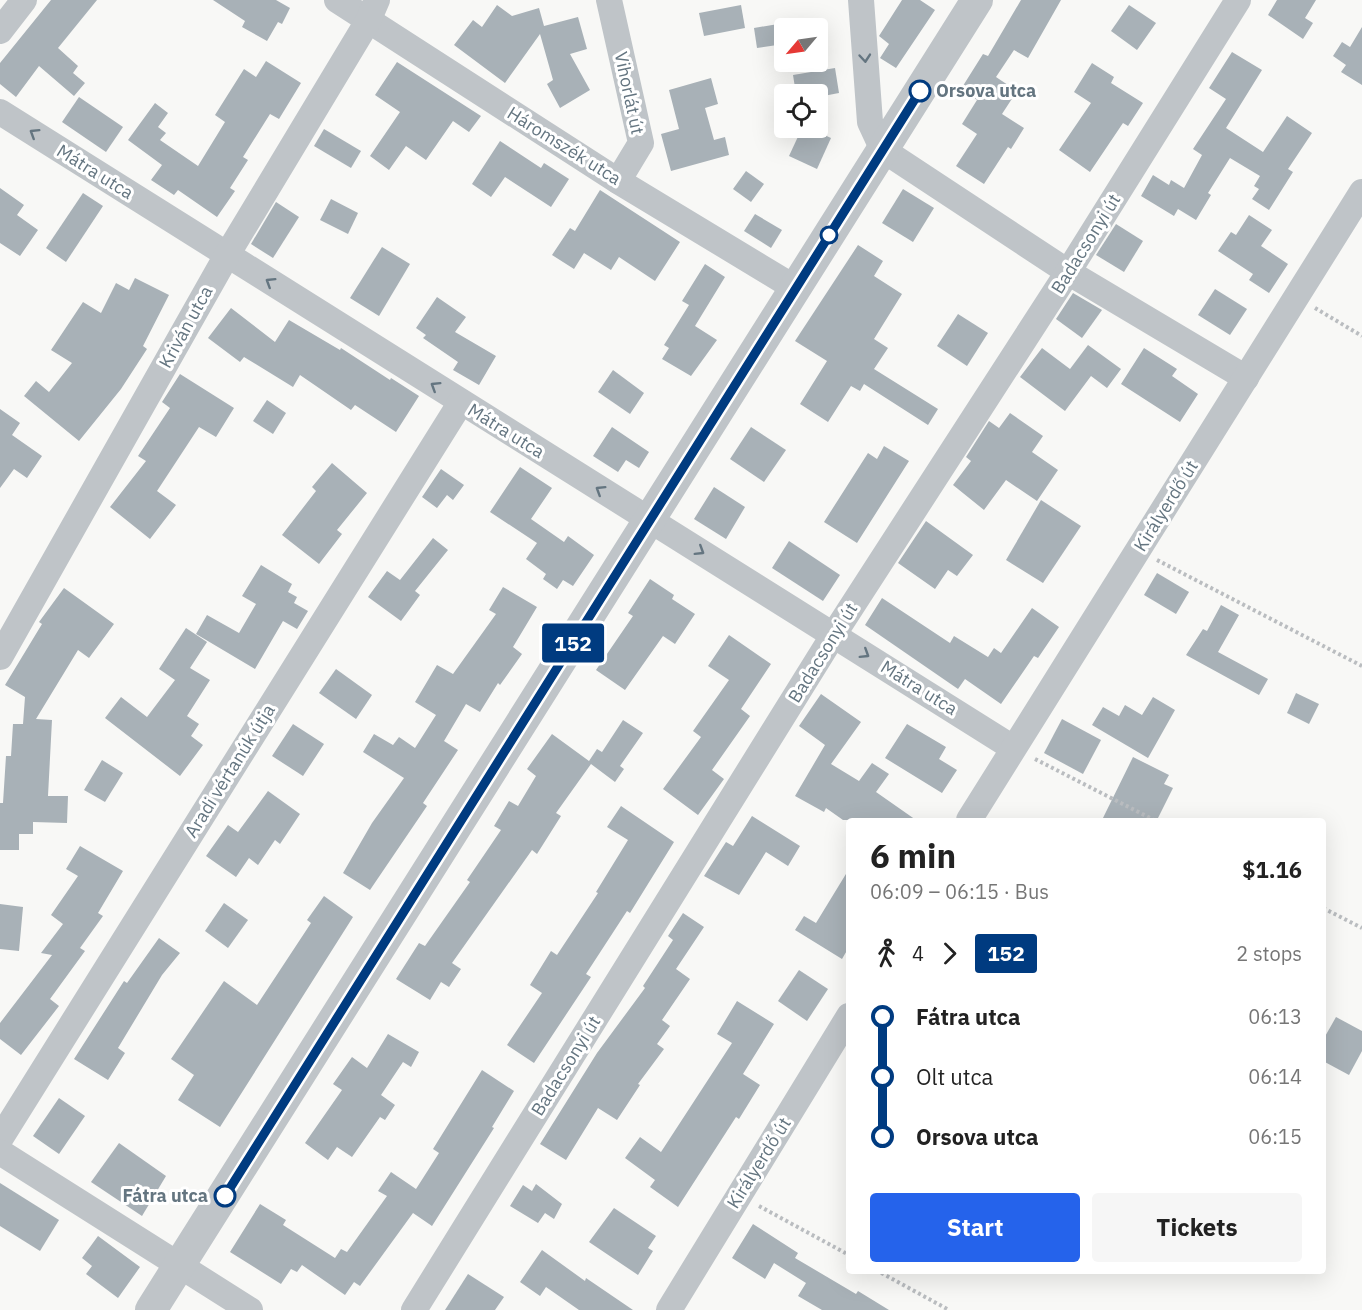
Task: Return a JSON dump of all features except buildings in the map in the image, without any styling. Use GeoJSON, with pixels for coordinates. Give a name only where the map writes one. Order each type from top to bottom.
{"type":"FeatureCollection","features":[{"type":"Feature","properties":{"kind":"street"},"geometry":{"type":"LineString","coordinates":[[0,31],[24,0]]}},
{"type":"Feature","properties":{"kind":"street","name":"Háromszék utca"},"geometry":{"type":"LineString","coordinates":[[337,0],[372,11],[618,181],[795,288]]}},
{"type":"Feature","properties":{"kind":"street","name":"Vihorlát út"},"geometry":{"type":"LineString","coordinates":[[609,0],[640,143],[618,181]]}},
{"type":"Feature","properties":{"kind":"street"},"geometry":{"type":"LineString","coordinates":[[861,0],[870,122],[883,150],[1068,272],[1246,378]]}},
{"type":"Feature","properties":{"kind":"street"},"geometry":{"type":"LineString","coordinates":[[151,1310],[182,1265],[977,0]]}},
{"type":"Feature","properties":{"kind":"street","name":"Badacsonyi út"},"geometry":{"type":"LineString","coordinates":[[414,1310],[834,634],[1068,272],[1238,0]]}},
{"type":"Feature","properties":{"kind":"street","name":"Kriván utca"},"geometry":{"type":"LineString","coordinates":[[0,657],[227,255],[372,11]]}},
{"type":"Feature","properties":{"kind":"street","name":"Mátra utca"},"geometry":{"type":"LineString","coordinates":[[0,112],[1013,748]]}},
{"type":"Feature","properties":{"kind":"street","name":"Királyerdő út"},"geometry":{"type":"LineString","coordinates":[[970,818],[1362,192]]}},
{"type":"Feature","properties":{"kind":"street","name":"Aradi vértanúk útja"},"geometry":{"type":"LineString","coordinates":[[0,1139],[461,402]]}},
{"type":"Feature","properties":{"kind":"street","name":"Királyerdő út"},"geometry":{"type":"LineString","coordinates":[[669,1310],[846,1021]]}},
{"type":"Feature","properties":{"kind":"street"},"geometry":{"type":"LineString","coordinates":[[0,1152],[250,1310]]}},
{"type":"Feature","properties":{"kind":"path"},"geometry":{"type":"LineString","coordinates":[[1296,298],[1362,336]]}},
{"type":"Feature","properties":{"kind":"path"},"geometry":{"type":"LineString","coordinates":[[1138,550],[1362,666]]}},
{"type":"Feature","properties":{"kind":"path"},"geometry":{"type":"LineString","coordinates":[[1013,748],[1150,818]]}},
{"type":"Feature","properties":{"kind":"path"},"geometry":{"type":"LineString","coordinates":[[1326,910],[1362,928]]}},
{"type":"Feature","properties":{"kind":"path"},"geometry":{"type":"LineString","coordinates":[[740,1196],[846,1254]]}},
{"type":"Feature","properties":{"kind":"path"},"geometry":{"type":"LineString","coordinates":[[883,1274],[949,1310]]}},
{"type":"Feature","properties":{"kind":"bus line","name":"152"},"geometry":{"type":"LineString","coordinates":[[225,1196],[920,91]]}},
{"type":"Feature","properties":{"kind":"place","name":"Orsova utca"},"geometry":{"type":"Point","coordinates":[920,91]}},
{"type":"Feature","properties":{"kind":"place","name":"Fátra utca"},"geometry":{"type":"Point","coordinates":[225,1196]}}]}
